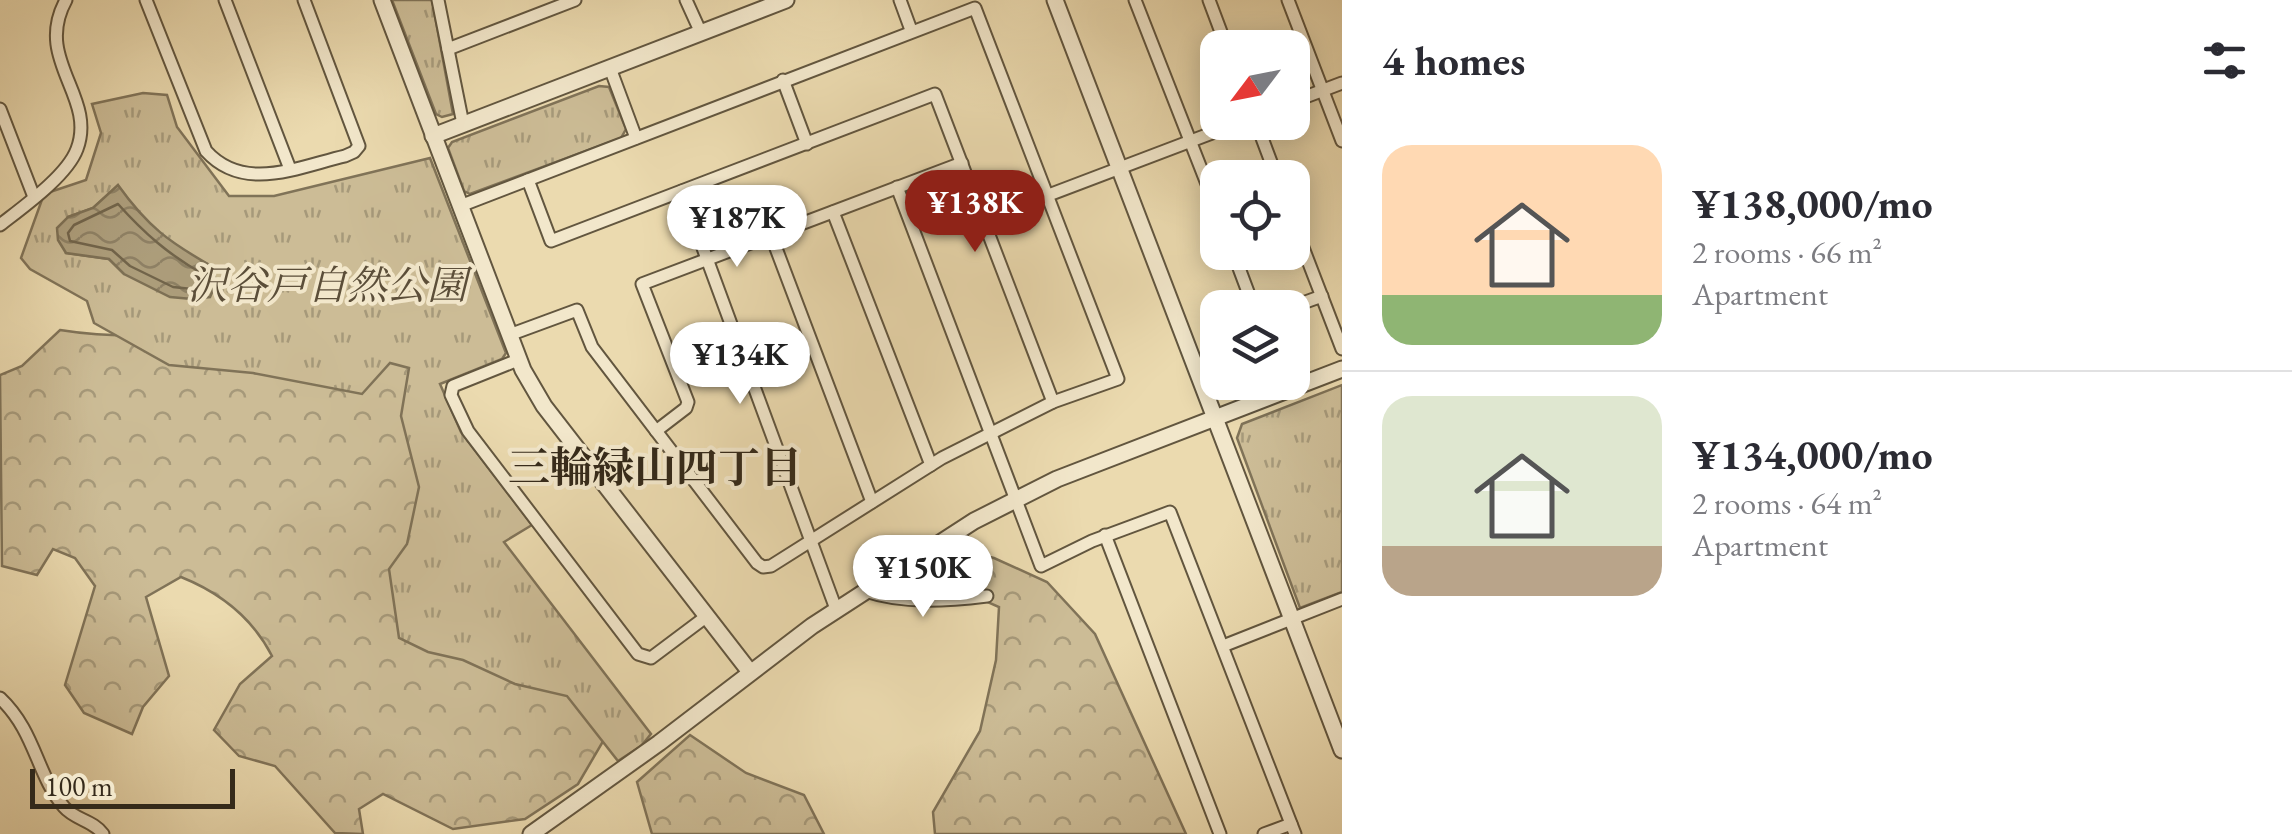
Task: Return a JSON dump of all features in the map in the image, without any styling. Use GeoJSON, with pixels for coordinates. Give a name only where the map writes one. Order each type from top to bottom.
{"type":"FeatureCollection","features":[{"type":"Feature","properties":{"kind":"street"},"geometry":{"type":"LineString","coordinates":[[0,225],[66,167],[77,150],[80,116],[55,45],[57,18],[66,0]]}},
{"type":"Feature","properties":{"kind":"street"},"geometry":{"type":"LineString","coordinates":[[146,0],[206,151],[216,162],[249,176],[345,156],[359,146],[304,0]]}},
{"type":"Feature","properties":{"kind":"street"},"geometry":{"type":"LineString","coordinates":[[225,0],[290,169]]}},
{"type":"Feature","properties":{"kind":"street"},"geometry":{"type":"LineString","coordinates":[[382,0],[518,360],[544,406],[750,672]]}},
{"type":"Feature","properties":{"kind":"street"},"geometry":{"type":"LineString","coordinates":[[438,0],[463,124]]}},
{"type":"Feature","properties":{"kind":"street"},"geometry":{"type":"LineString","coordinates":[[448,50],[575,0]]}},
{"type":"Feature","properties":{"kind":"street"},"geometry":{"type":"LineString","coordinates":[[686,0],[701,32]]}},
{"type":"Feature","properties":{"kind":"street"},"geometry":{"type":"LineString","coordinates":[[434,136],[786,0]]}},
{"type":"Feature","properties":{"kind":"street"},"geometry":{"type":"LineString","coordinates":[[900,0],[911,30]]}},
{"type":"Feature","properties":{"kind":"street"},"geometry":{"type":"LineString","coordinates":[[1055,0],[1342,750]]}},
{"type":"Feature","properties":{"kind":"street"},"geometry":{"type":"LineString","coordinates":[[1134,0],[1200,166]]}},
{"type":"Feature","properties":{"kind":"street"},"geometry":{"type":"LineString","coordinates":[[1209,0],[1220,30]]}},
{"type":"Feature","properties":{"kind":"street"},"geometry":{"type":"LineString","coordinates":[[1288,0],[1342,142]]}},
{"type":"Feature","properties":{"kind":"street"},"geometry":{"type":"LineString","coordinates":[[460,206],[975,8],[1118,379],[1053,402],[931,466],[764,567],[756,564],[592,347],[578,310],[510,336]]}},
{"type":"Feature","properties":{"kind":"street"},"geometry":{"type":"LineString","coordinates":[[610,68],[636,138]]}},
{"type":"Feature","properties":{"kind":"street"},"geometry":{"type":"LineString","coordinates":[[782,80],[807,144]]}},
{"type":"Feature","properties":{"kind":"street"},"geometry":{"type":"LineString","coordinates":[[1310,95],[1342,82]]}},
{"type":"Feature","properties":{"kind":"street"},"geometry":{"type":"LineString","coordinates":[[528,180],[550,241],[935,94],[1053,402]]}},
{"type":"Feature","properties":{"kind":"street"},"geometry":{"type":"LineString","coordinates":[[0,109],[34,197]]}},
{"type":"Feature","properties":{"kind":"street"},"geometry":{"type":"LineString","coordinates":[[983,220],[1200,137]]}},
{"type":"Feature","properties":{"kind":"street"},"geometry":{"type":"LineString","coordinates":[[656,431],[686,408],[688,402],[642,284],[962,163]]}},
{"type":"Feature","properties":{"kind":"street"},"geometry":{"type":"LineString","coordinates":[[898,187],[1040,566],[1170,512],[1293,829],[1264,834]]}},
{"type":"Feature","properties":{"kind":"street"},"geometry":{"type":"LineString","coordinates":[[682,192],[836,609]]}},
{"type":"Feature","properties":{"kind":"street"},"geometry":{"type":"LineString","coordinates":[[833,212],[931,466]]}},
{"type":"Feature","properties":{"kind":"street"},"geometry":{"type":"LineString","coordinates":[[771,235],[872,502]]}},
{"type":"Feature","properties":{"kind":"street"},"geometry":{"type":"LineString","coordinates":[[1310,265],[1342,349]]}},
{"type":"Feature","properties":{"kind":"street"},"geometry":{"type":"LineString","coordinates":[[1310,300],[1322,296]]}},
{"type":"Feature","properties":{"kind":"street"},"geometry":{"type":"LineString","coordinates":[[518,360],[458,383],[451,390],[468,431],[638,654],[651,658],[706,616]]}},
{"type":"Feature","properties":{"kind":"street"},"geometry":{"type":"LineString","coordinates":[[531,834],[836,609],[974,521],[1078,470],[1342,369]]}},
{"type":"Feature","properties":{"kind":"street"},"geometry":{"type":"LineString","coordinates":[[1105,536],[1220,834]]}},
{"type":"Feature","properties":{"kind":"street"},"geometry":{"type":"LineString","coordinates":[[864,591],[940,601],[987,596]]}},
{"type":"Feature","properties":{"kind":"street"},"geometry":{"type":"LineString","coordinates":[[1223,646],[1342,600]]}},
{"type":"Feature","properties":{"kind":"street"},"geometry":{"type":"LineString","coordinates":[[0,698],[24,726],[64,808],[102,834]]}},
{"type":"Feature","properties":{"kind":"green space"},"geometry":{"type":"Polygon","coordinates":[[[392,0],[432,0],[453,114],[436,114],[392,0]]]}},
{"type":"Feature","properties":{"kind":"green space"},"geometry":{"type":"Polygon","coordinates":[[[599,86],[609,87],[626,129],[621,138],[470,194],[464,191],[448,148],[452,142],[599,86]]]}},
{"type":"Feature","properties":{"kind":"green space","name":"沢谷戸自然公園"},"geometry":{"type":"Polygon","coordinates":[[[143,93],[167,95],[177,127],[229,196],[274,196],[430,158],[506,353],[502,359],[440,384],[461,432],[532,525],[504,542],[651,734],[641,746],[618,761],[567,696],[515,684],[463,660],[428,652],[399,638],[389,569],[407,544],[419,487],[401,416],[409,368],[390,363],[362,394],[253,373],[169,365],[94,323],[87,301],[30,269],[21,258],[44,194],[86,180],[101,133],[92,104],[143,93]],[[118,186],[93,208],[68,217],[66,253],[109,259],[124,274],[205,263],[168,240],[118,186]]]}},
{"type":"Feature","properties":{"kind":"green space"},"geometry":{"type":"Polygon","coordinates":[[[358,320],[436,385],[417,433],[612,726],[578,784],[525,819],[453,829],[383,794],[359,809],[363,834],[335,833],[275,766],[239,756],[214,730],[240,684],[272,656],[255,629],[234,608],[181,577],[146,597],[169,676],[143,707],[132,734],[84,713],[65,685],[95,586],[75,558],[53,549],[37,575],[2,566],[0,375],[22,366],[60,330],[170,335],[358,320]]]}},
{"type":"Feature","properties":{"kind":"green space"},"geometry":{"type":"Polygon","coordinates":[[[1342,385],[1342,592],[1300,608],[1237,438],[1242,424],[1342,385]]]}},
{"type":"Feature","properties":{"kind":"green space"},"geometry":{"type":"Polygon","coordinates":[[[956,549],[994,558],[1047,582],[1095,634],[1186,834],[935,834],[933,812],[980,731],[996,660],[999,607],[920,572],[956,549]]]}},
{"type":"Feature","properties":{"kind":"green space"},"geometry":{"type":"Polygon","coordinates":[[[690,735],[746,773],[804,795],[824,834],[652,834],[637,782],[690,735]]]}},
{"type":"Feature","properties":{"kind":"water"},"geometry":{"type":"Polygon","coordinates":[[[118,185],[160,232],[213,267],[216,283],[210,297],[170,297],[124,274],[109,259],[66,253],[58,240],[57,228],[68,217],[93,208],[118,185]]]}},
{"type":"Feature","properties":{"kind":"district","name":"三輪緑山四丁目"},"geometry":{"type":"Point","coordinates":[655,467]}}]}
